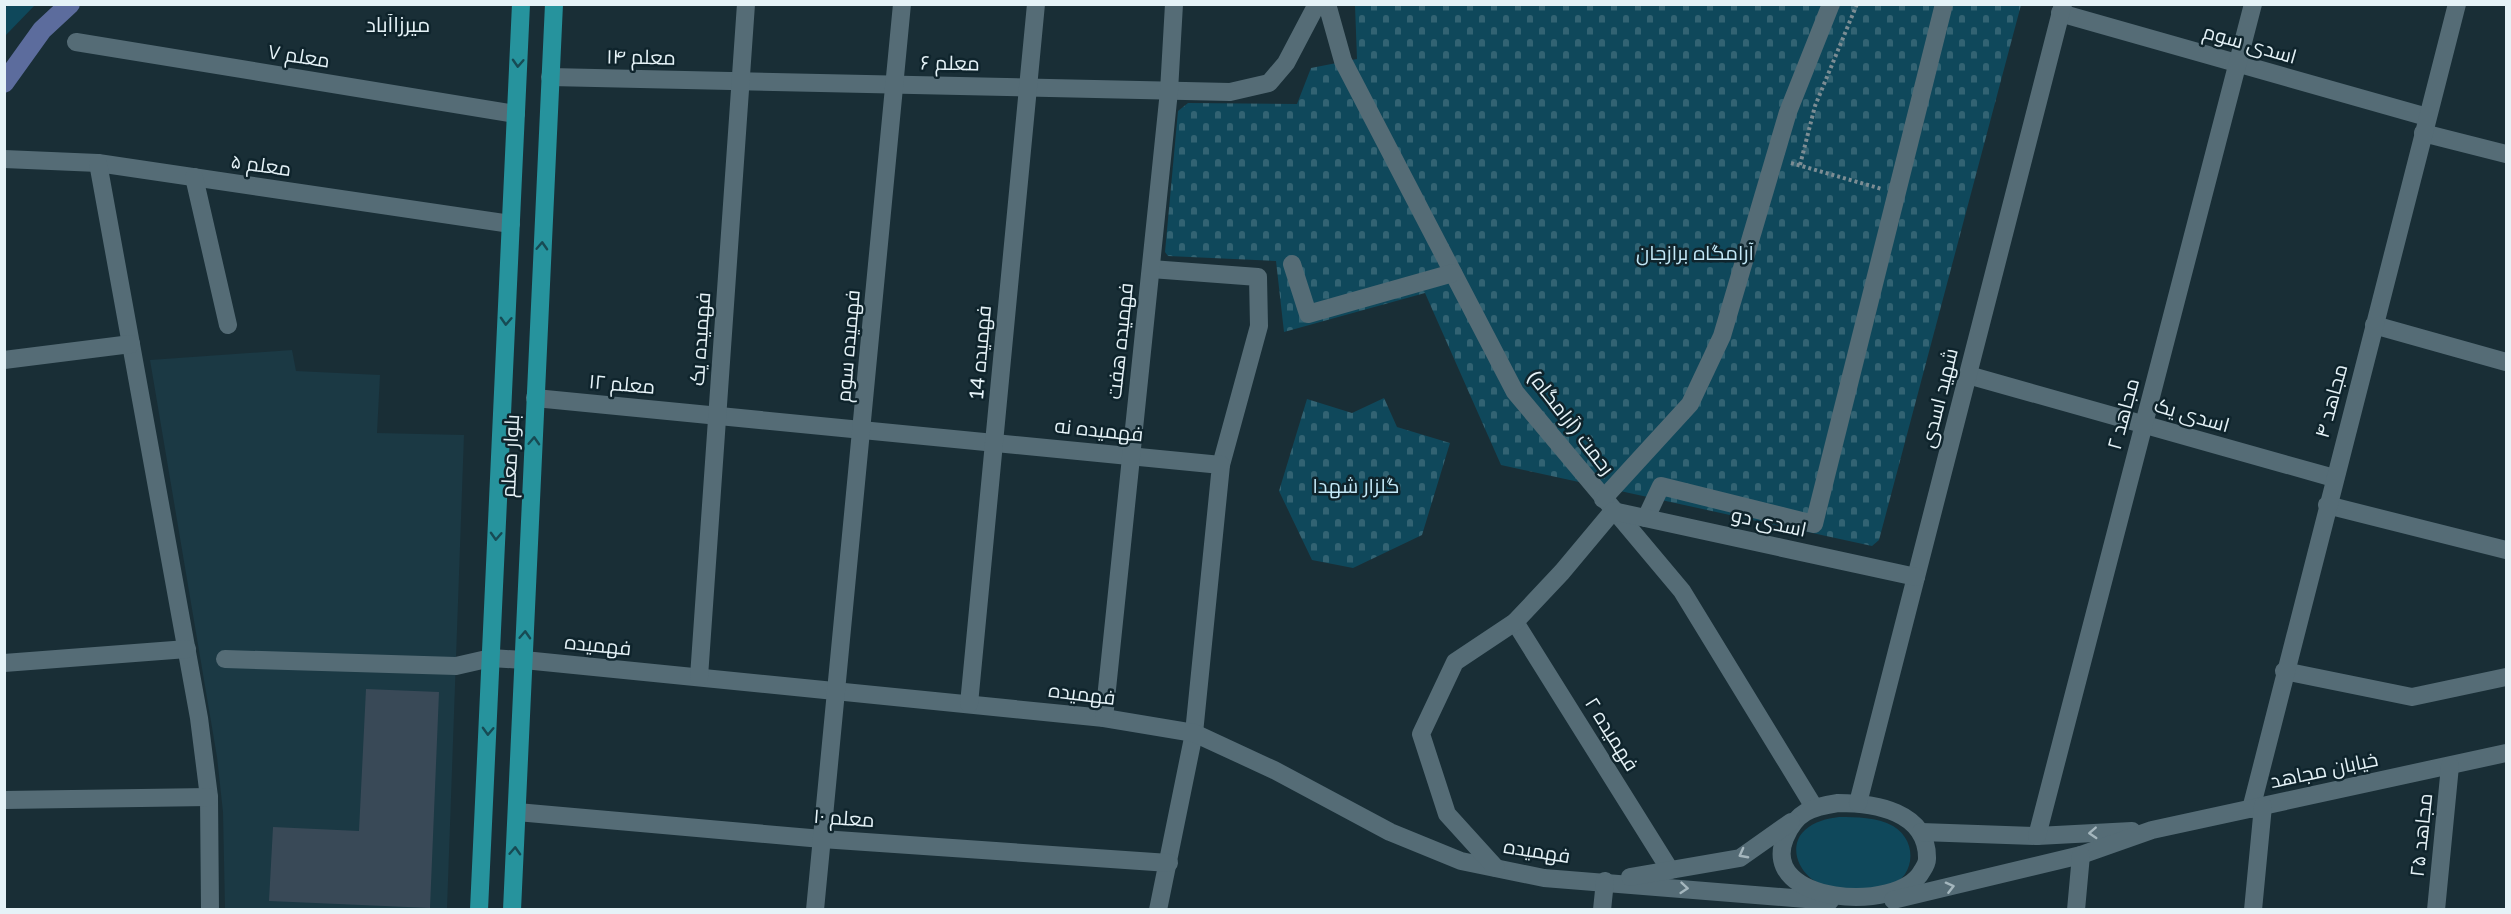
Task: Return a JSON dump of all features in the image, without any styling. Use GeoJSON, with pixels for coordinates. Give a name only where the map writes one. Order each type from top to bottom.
{"type":"FeatureCollection","features":[{"type":"Feature","properties":{"kind":"main road","name":"بلوار معلم"},"geometry":{"type":"LineString","coordinates":[[479,909],[521,4]]}},
{"type":"Feature","properties":{"kind":"main road","name":"بلوار معلم"},"geometry":{"type":"LineString","coordinates":[[512,909],[554,4]]}},
{"type":"Feature","properties":{"kind":"street","name":"فهمیده یک"},"geometry":{"type":"LineString","coordinates":[[699,677],[711,415],[736,81],[746,4]]}},
{"type":"Feature","properties":{"kind":"street","name":"فهمیده سوم"},"geometry":{"type":"LineString","coordinates":[[815,909],[838,691],[902,4]]}},
{"type":"Feature","properties":{"kind":"street","name":"فهمیده 14"},"geometry":{"type":"LineString","coordinates":[[969,704],[1036,4]]}},
{"type":"Feature","properties":{"kind":"street","name":"فهمیده هفت"},"geometry":{"type":"LineString","coordinates":[[1104,718],[1169,90],[1174,4]]}},
{"type":"Feature","properties":{"kind":"street","name":"معلم ۶"},"geometry":{"type":"LineString","coordinates":[[736,81],[1230,92],[1269,83],[1286,63],[1317,4]]}},
{"type":"Feature","properties":{"kind":"street","name":"رحمت (آرامگاه)"},"geometry":{"type":"LineString","coordinates":[[1327,4],[1343,61],[1515,392],[1682,591],[1814,807]]}},
{"type":"Feature","properties":{"kind":"street"},"geometry":{"type":"LineString","coordinates":[[1496,868],[1447,814],[1421,734],[1455,662],[1515,622],[1562,572],[1608,505],[1690,404],[1722,336],[1788,112],[1831,4]]}},
{"type":"Feature","properties":{"kind":"street"},"geometry":{"type":"LineString","coordinates":[[1646,518],[1661,486],[1814,524],[1944,4]]}},
{"type":"Feature","properties":{"kind":"street","name":"مجاهد ۲"},"geometry":{"type":"LineString","coordinates":[[2037,836],[2253,4]]}},
{"type":"Feature","properties":{"kind":"street","name":"مجاهد ۴"},"geometry":{"type":"LineString","coordinates":[[2253,909],[2257,807],[2284,671],[2457,4]]}},
{"type":"Feature","properties":{"kind":"street","name":"اسدی سوم"},"geometry":{"type":"LineString","coordinates":[[2062,9],[2425,125],[2506,154]]}},
{"type":"Feature","properties":{"kind":"street","name":"شهید اسدی"},"geometry":{"type":"LineString","coordinates":[[1858,803],[2062,9]]}},
{"type":"Feature","properties":{"kind":"street","name":"معلم ۷"},"geometry":{"type":"LineString","coordinates":[[76,42],[516,114]]}},
{"type":"Feature","properties":{"kind":"street","name":"معلم ۱۴"},"geometry":{"type":"LineString","coordinates":[[550,77],[736,81]]}},
{"type":"Feature","properties":{"kind":"street","name":"معلم ۵"},"geometry":{"type":"LineString","coordinates":[[4,159],[98,163],[511,224]]}},
{"type":"Feature","properties":{"kind":"street"},"geometry":{"type":"LineString","coordinates":[[98,163],[199,718],[209,797],[210,909]]}},
{"type":"Feature","properties":{"kind":"street"},"geometry":{"type":"LineString","coordinates":[[194,177],[228,325]]}},
{"type":"Feature","properties":{"kind":"street"},"geometry":{"type":"LineString","coordinates":[[1292,264],[1308,314],[1453,273]]}},
{"type":"Feature","properties":{"kind":"street"},"geometry":{"type":"LineString","coordinates":[[1150,269],[1258,277],[1259,326],[1221,465],[1194,733],[1158,909]]}},
{"type":"Feature","properties":{"kind":"street"},"geometry":{"type":"LineString","coordinates":[[2374,325],[2506,362]]}},
{"type":"Feature","properties":{"kind":"street"},"geometry":{"type":"LineString","coordinates":[[4,360],[131,344]]}},
{"type":"Feature","properties":{"kind":"street","name":"اسدی یک"},"geometry":{"type":"LineString","coordinates":[[1968,375],[2334,478]]}},
{"type":"Feature","properties":{"kind":"street","name":"معلم ۱۲"},"geometry":{"type":"LineString","coordinates":[[536,399],[711,415]]}},
{"type":"Feature","properties":{"kind":"street","name":"فهمیده نه"},"geometry":{"type":"LineString","coordinates":[[711,415],[1221,465]]}},
{"type":"Feature","properties":{"kind":"street","name":"اسدی دو"},"geometry":{"type":"LineString","coordinates":[[1608,505],[1646,518],[1916,577]]}},
{"type":"Feature","properties":{"kind":"street"},"geometry":{"type":"LineString","coordinates":[[2326,505],[2506,550]]}},
{"type":"Feature","properties":{"kind":"street","name":"فهمیده ۲"},"geometry":{"type":"LineString","coordinates":[[1515,622],[1670,870]]}},
{"type":"Feature","properties":{"kind":"street"},"geometry":{"type":"LineString","coordinates":[[4,663],[187,649]]}},
{"type":"Feature","properties":{"kind":"street","name":"فهمیده"},"geometry":{"type":"LineString","coordinates":[[225,659],[456,666],[491,658],[524,660],[1104,718],[1194,733],[1274,770],[1390,832],[1461,861],[1544,878],[1605,881]]}},
{"type":"Feature","properties":{"kind":"street"},"geometry":{"type":"LineString","coordinates":[[2284,671],[2412,697],[2506,676]]}},
{"type":"Feature","properties":{"kind":"street","name":"خیابان مجاهد"},"geometry":{"type":"LineString","coordinates":[[1891,904],[2081,855],[2152,830],[2506,753]]}},
{"type":"Feature","properties":{"kind":"street","name":"مجاهد ۲۵"},"geometry":{"type":"LineString","coordinates":[[2436,909],[2450,766]]}},
{"type":"Feature","properties":{"kind":"street"},"geometry":{"type":"LineString","coordinates":[[4,800],[209,797]]}},
{"type":"Feature","properties":{"kind":"street"},"geometry":{"type":"LineString","coordinates":[[1858,803],[1901,814],[1921,832],[1927,859],[1917,886],[1891,904],[1742,901],[1605,881],[1740,858],[1814,807],[1858,803]]}},
{"type":"Feature","properties":{"kind":"street","name":"معلم ۱۰"},"geometry":{"type":"LineString","coordinates":[[517,812],[822,839],[1169,863]]}},
{"type":"Feature","properties":{"kind":"street"},"geometry":{"type":"LineString","coordinates":[[1792,822],[1781,848],[1787,875],[1808,894],[1830,901]]}},
{"type":"Feature","properties":{"kind":"street","name":"خیابان مجاهد"},"geometry":{"type":"LineString","coordinates":[[1921,832],[2037,836],[2152,830]]}},
{"type":"Feature","properties":{"kind":"street"},"geometry":{"type":"LineString","coordinates":[[2076,909],[2081,855]]}},
{"type":"Feature","properties":{"kind":"street"},"geometry":{"type":"LineString","coordinates":[[1602,909],[1605,881]]}},
{"type":"Feature","properties":{"kind":"path"},"geometry":{"type":"LineString","coordinates":[[1857,4],[1815,106],[1800,165],[1897,193]]}},
{"type":"Feature","properties":{"kind":"shaded area"},"geometry":{"type":"Polygon","coordinates":[[[292,350],[296,371],[380,375],[377,433],[464,435],[447,909],[225,909],[223,812],[217,757],[150,360],[292,350]]]}},
{"type":"Feature","properties":{"kind":"green space"},"geometry":{"type":"Polygon","coordinates":[[[8,5],[35,5],[5,36],[5,8],[8,5]]]}},
{"type":"Feature","properties":{"kind":"green space","name":"آرامگاه برازجان"},"geometry":{"type":"Polygon","coordinates":[[[1355,5],[2021,5],[1879,540],[1872,546],[1501,465],[1425,293],[1284,332],[1276,261],[1168,256],[1165,252],[1178,111],[1188,103],[1297,104],[1311,68],[1357,59],[1355,5]]]}},
{"type":"Feature","properties":{"kind":"green space","name":"گلزار شهدا"},"geometry":{"type":"Polygon","coordinates":[[[1384,398],[1397,427],[1450,443],[1422,535],[1353,568],[1312,560],[1279,491],[1307,399],[1352,413],[1384,398]]]}},
{"type":"Feature","properties":{"kind":"green space"},"geometry":{"type":"Polygon","coordinates":[[[1839,817],[1873,819],[1893,826],[1902,833],[1910,851],[1910,861],[1902,878],[1883,888],[1857,890],[1822,885],[1809,877],[1797,857],[1797,843],[1800,836],[1817,822],[1839,817]]]}},
{"type":"Feature","properties":{"kind":"building"},"geometry":{"type":"Polygon","coordinates":[[[366,689],[439,692],[430,908],[269,901],[273,827],[359,831],[366,689]]]}},
{"type":"Feature","properties":{"kind":"waterway"},"geometry":{"type":"LineString","coordinates":[[4,83],[42,30],[70,4]]}},
{"type":"Feature","properties":{"kind":"district","name":"میرزاآباد"},"geometry":{"type":"Point","coordinates":[398,25]}}]}
